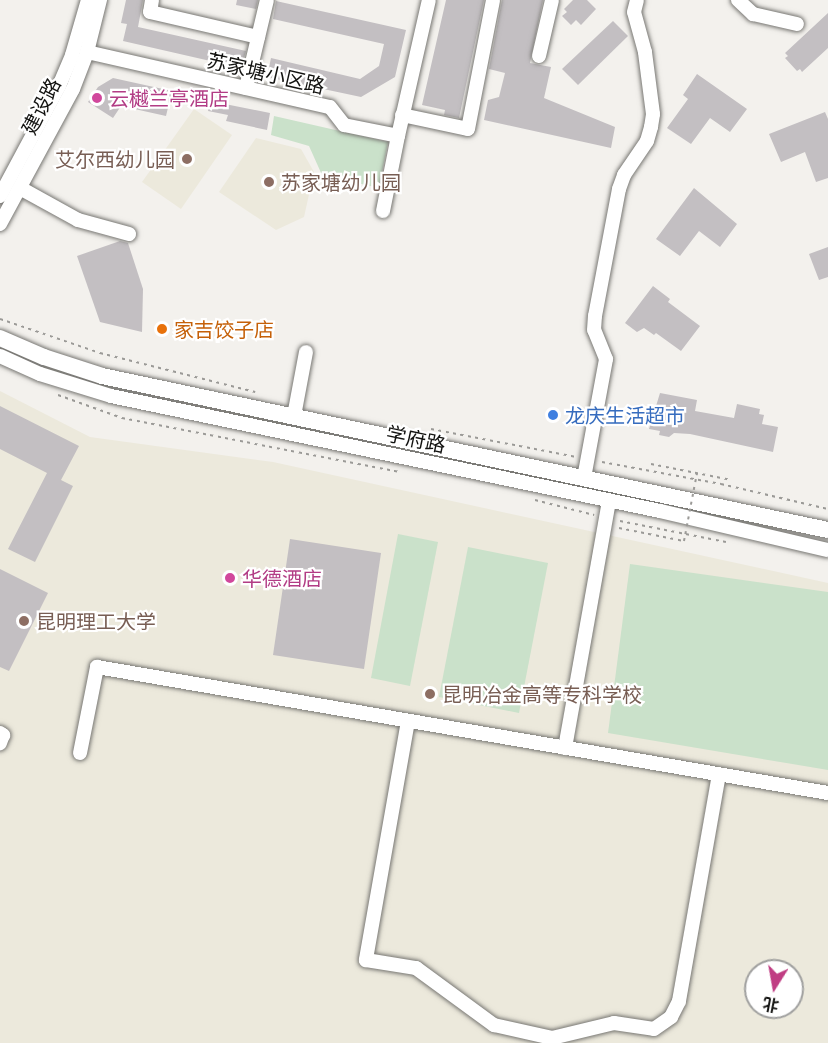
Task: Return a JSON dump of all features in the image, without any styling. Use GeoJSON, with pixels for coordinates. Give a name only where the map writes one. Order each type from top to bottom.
{"type":"FeatureCollection","features":[{"type":"Feature","properties":{"kind":"main road","name":"学府路"},"geometry":{"type":"LineString","coordinates":[[0,338],[102,376],[828,530]]}},
{"type":"Feature","properties":{"kind":"street","name":"建设路"},"geometry":{"type":"LineString","coordinates":[[0,196],[60,86],[72,55],[88,0]]}},
{"type":"Feature","properties":{"kind":"street","name":"建设路"},"geometry":{"type":"LineString","coordinates":[[0,224],[73,89],[87,52],[100,0]]}},
{"type":"Feature","properties":{"kind":"street"},"geometry":{"type":"LineString","coordinates":[[152,0],[150,12],[258,37]]}},
{"type":"Feature","properties":{"kind":"street"},"geometry":{"type":"LineString","coordinates":[[246,88],[267,0]]}},
{"type":"Feature","properties":{"kind":"street"},"geometry":{"type":"LineString","coordinates":[[383,211],[402,115],[429,0]]}},
{"type":"Feature","properties":{"kind":"street"},"geometry":{"type":"LineString","coordinates":[[402,115],[468,129],[493,0]]}},
{"type":"Feature","properties":{"kind":"street"},"geometry":{"type":"LineString","coordinates":[[539,56],[552,0]]}},
{"type":"Feature","properties":{"kind":"street"},"geometry":{"type":"LineString","coordinates":[[584,478],[606,359],[594,330],[595,316],[619,189],[624,175],[647,141],[653,114],[645,52],[634,12],[637,0]]}},
{"type":"Feature","properties":{"kind":"street"},"geometry":{"type":"LineString","coordinates":[[738,0],[753,14],[796,24]]}},
{"type":"Feature","properties":{"kind":"street","name":"苏家塘小区路"},"geometry":{"type":"LineString","coordinates":[[87,52],[330,107],[344,125],[398,136]]}},
{"type":"Feature","properties":{"kind":"street"},"geometry":{"type":"LineString","coordinates":[[478,85],[486,69]]}},
{"type":"Feature","properties":{"kind":"street"},"geometry":{"type":"LineString","coordinates":[[20,188],[78,220],[129,234]]}},
{"type":"Feature","properties":{"kind":"street"},"geometry":{"type":"LineString","coordinates":[[294,416],[306,352]]}},
{"type":"Feature","properties":{"kind":"street","name":"学府路"},"geometry":{"type":"LineString","coordinates":[[0,356],[40,374],[111,396],[609,501],[828,550]]}},
{"type":"Feature","properties":{"kind":"street"},"geometry":{"type":"LineString","coordinates":[[565,748],[609,501]]}},
{"type":"Feature","properties":{"kind":"street"},"geometry":{"type":"LineString","coordinates":[[80,753],[97,667],[828,793]]}},
{"type":"Feature","properties":{"kind":"street"},"geometry":{"type":"LineString","coordinates":[[408,721],[366,960],[416,968],[494,1025],[552,1038],[614,1023],[654,1029],[671,1017],[679,1001],[719,774]]}},
{"type":"Feature","properties":{"kind":"street"},"geometry":{"type":"LineString","coordinates":[[0,734],[3,735],[0,743]]}},
{"type":"Feature","properties":{"kind":"path"},"geometry":{"type":"LineString","coordinates":[[0,319],[100,353],[261,393]]}},
{"type":"Feature","properties":{"kind":"path"},"geometry":{"type":"LineString","coordinates":[[50,392],[122,418],[406,473]]}},
{"type":"Feature","properties":{"kind":"path"},"geometry":{"type":"LineString","coordinates":[[424,428],[721,484],[828,509]]}},
{"type":"Feature","properties":{"kind":"path"},"geometry":{"type":"LineString","coordinates":[[651,464],[731,480]]}},
{"type":"Feature","properties":{"kind":"path"},"geometry":{"type":"LineString","coordinates":[[620,528],[684,541],[697,473]]}},
{"type":"Feature","properties":{"kind":"path"},"geometry":{"type":"LineString","coordinates":[[529,499],[653,529],[735,543]]}},
{"type":"Feature","properties":{"kind":"shaded area","name":"艾尔西幼儿园"},"geometry":{"type":"Polygon","coordinates":[[[194,109],[232,135],[181,209],[142,182],[194,109]]]}},
{"type":"Feature","properties":{"kind":"shaded area","name":"苏家塘幼儿园"},"geometry":{"type":"Polygon","coordinates":[[[256,138],[301,149],[314,172],[304,217],[276,230],[219,192],[256,138]]]}},
{"type":"Feature","properties":{"kind":"shaded area","name":"昆明冶金高等专科学校"},"geometry":{"type":"Polygon","coordinates":[[[0,391],[90,437],[273,462],[828,583],[828,1043],[0,1043],[0,391]]]}},
{"type":"Feature","properties":{"kind":"green space"},"geometry":{"type":"Polygon","coordinates":[[[274,116],[388,142],[379,188],[322,175],[309,146],[271,135],[274,116]]]}},
{"type":"Feature","properties":{"kind":"green space"},"geometry":{"type":"Polygon","coordinates":[[[398,534],[438,542],[410,686],[371,678],[398,534]]]}},
{"type":"Feature","properties":{"kind":"green space"},"geometry":{"type":"Polygon","coordinates":[[[468,547],[548,563],[519,713],[439,697],[468,547]]]}},
{"type":"Feature","properties":{"kind":"green space"},"geometry":{"type":"Polygon","coordinates":[[[630,564],[828,592],[828,770],[608,733],[630,564]]]}},
{"type":"Feature","properties":{"kind":"building"},"geometry":{"type":"Polygon","coordinates":[[[126,0],[143,0],[138,27],[246,51],[241,68],[123,41],[127,24],[121,23],[126,0]]]}},
{"type":"Feature","properties":{"kind":"building"},"geometry":{"type":"Polygon","coordinates":[[[237,0],[258,0],[256,9],[236,5],[237,0]]]}},
{"type":"Feature","properties":{"kind":"building"},"geometry":{"type":"Polygon","coordinates":[[[446,0],[484,0],[459,118],[444,115],[445,110],[422,105],[446,0]]]}},
{"type":"Feature","properties":{"kind":"building"},"geometry":{"type":"Polygon","coordinates":[[[502,0],[543,0],[530,63],[551,67],[544,98],[615,127],[611,148],[484,120],[488,100],[499,97],[505,73],[489,69],[502,0]]]}},
{"type":"Feature","properties":{"kind":"building"},"geometry":{"type":"Polygon","coordinates":[[[573,0],[587,0],[596,9],[581,25],[576,20],[571,25],[562,16],[567,12],[564,9],[573,0]]]}},
{"type":"Feature","properties":{"kind":"building"},"geometry":{"type":"Polygon","coordinates":[[[276,1],[406,30],[395,77],[361,97],[267,77],[271,58],[360,79],[379,66],[384,44],[273,19],[276,1]]]}},
{"type":"Feature","properties":{"kind":"building"},"geometry":{"type":"Polygon","coordinates":[[[828,13],[828,48],[802,72],[800,69],[797,71],[785,58],[788,56],[785,53],[828,13]]]}},
{"type":"Feature","properties":{"kind":"building"},"geometry":{"type":"Polygon","coordinates":[[[613,21],[628,36],[578,85],[562,69],[613,21]]]}},
{"type":"Feature","properties":{"kind":"building"},"geometry":{"type":"Polygon","coordinates":[[[697,74],[747,109],[730,132],[710,118],[691,144],[667,128],[688,99],[683,95],[697,74]]]}},
{"type":"Feature","properties":{"kind":"building"},"geometry":{"type":"Polygon","coordinates":[[[113,78],[172,91],[166,116],[121,106],[113,118],[88,102],[98,87],[113,78]]]}},
{"type":"Feature","properties":{"kind":"building"},"geometry":{"type":"Polygon","coordinates":[[[210,101],[270,113],[267,130],[226,121],[228,115],[208,111],[210,101]]]}},
{"type":"Feature","properties":{"kind":"building"},"geometry":{"type":"Polygon","coordinates":[[[825,112],[828,119],[828,178],[816,182],[805,152],[781,162],[769,134],[825,112]]]}},
{"type":"Feature","properties":{"kind":"building"},"geometry":{"type":"Polygon","coordinates":[[[694,188],[737,224],[720,247],[699,231],[680,256],[656,239],[694,188]]]}},
{"type":"Feature","properties":{"kind":"building"},"geometry":{"type":"Polygon","coordinates":[[[120,241],[128,243],[143,289],[142,332],[100,322],[77,256],[120,241]]]}},
{"type":"Feature","properties":{"kind":"building"},"geometry":{"type":"Polygon","coordinates":[[[828,247],[828,277],[819,280],[809,254],[828,247]]]}},
{"type":"Feature","properties":{"kind":"building"},"geometry":{"type":"Polygon","coordinates":[[[653,286],[670,299],[668,302],[700,326],[681,351],[656,333],[654,335],[644,328],[637,332],[625,323],[653,286]]]}},
{"type":"Feature","properties":{"kind":"building"},"geometry":{"type":"Polygon","coordinates":[[[660,393],[697,400],[695,411],[734,418],[737,404],[760,409],[759,414],[764,415],[762,424],[778,427],[773,452],[690,434],[674,433],[669,437],[659,435],[660,431],[649,429],[660,393]]]}},
{"type":"Feature","properties":{"kind":"building"},"geometry":{"type":"Polygon","coordinates":[[[0,406],[79,446],[61,480],[73,486],[35,562],[8,549],[47,473],[0,449],[0,406]]]}},
{"type":"Feature","properties":{"kind":"building"},"geometry":{"type":"Polygon","coordinates":[[[290,539],[381,553],[364,669],[273,655],[290,539]]]}},
{"type":"Feature","properties":{"kind":"building"},"geometry":{"type":"Polygon","coordinates":[[[0,569],[48,593],[9,671],[0,667],[0,569]]]}},
{"type":"Feature","properties":{"kind":"place","name":"云樾兰亭酒店"},"geometry":{"type":"Point","coordinates":[97,98]}},
{"type":"Feature","properties":{"kind":"place","name":"艾尔西幼儿园"},"geometry":{"type":"Point","coordinates":[187,159]}},
{"type":"Feature","properties":{"kind":"place","name":"苏家塘幼儿园"},"geometry":{"type":"Point","coordinates":[269,182]}},
{"type":"Feature","properties":{"kind":"place","name":"家吉饺子店"},"geometry":{"type":"Point","coordinates":[162,329]}},
{"type":"Feature","properties":{"kind":"place","name":"龙庆生活超市"},"geometry":{"type":"Point","coordinates":[553,415]}},
{"type":"Feature","properties":{"kind":"place","name":"华德酒店"},"geometry":{"type":"Point","coordinates":[230,578]}},
{"type":"Feature","properties":{"kind":"place","name":"昆明理工大学"},"geometry":{"type":"Point","coordinates":[24,621]}},
{"type":"Feature","properties":{"kind":"place","name":"昆明冶金高等专科学校"},"geometry":{"type":"Point","coordinates":[430,694]}}]}
